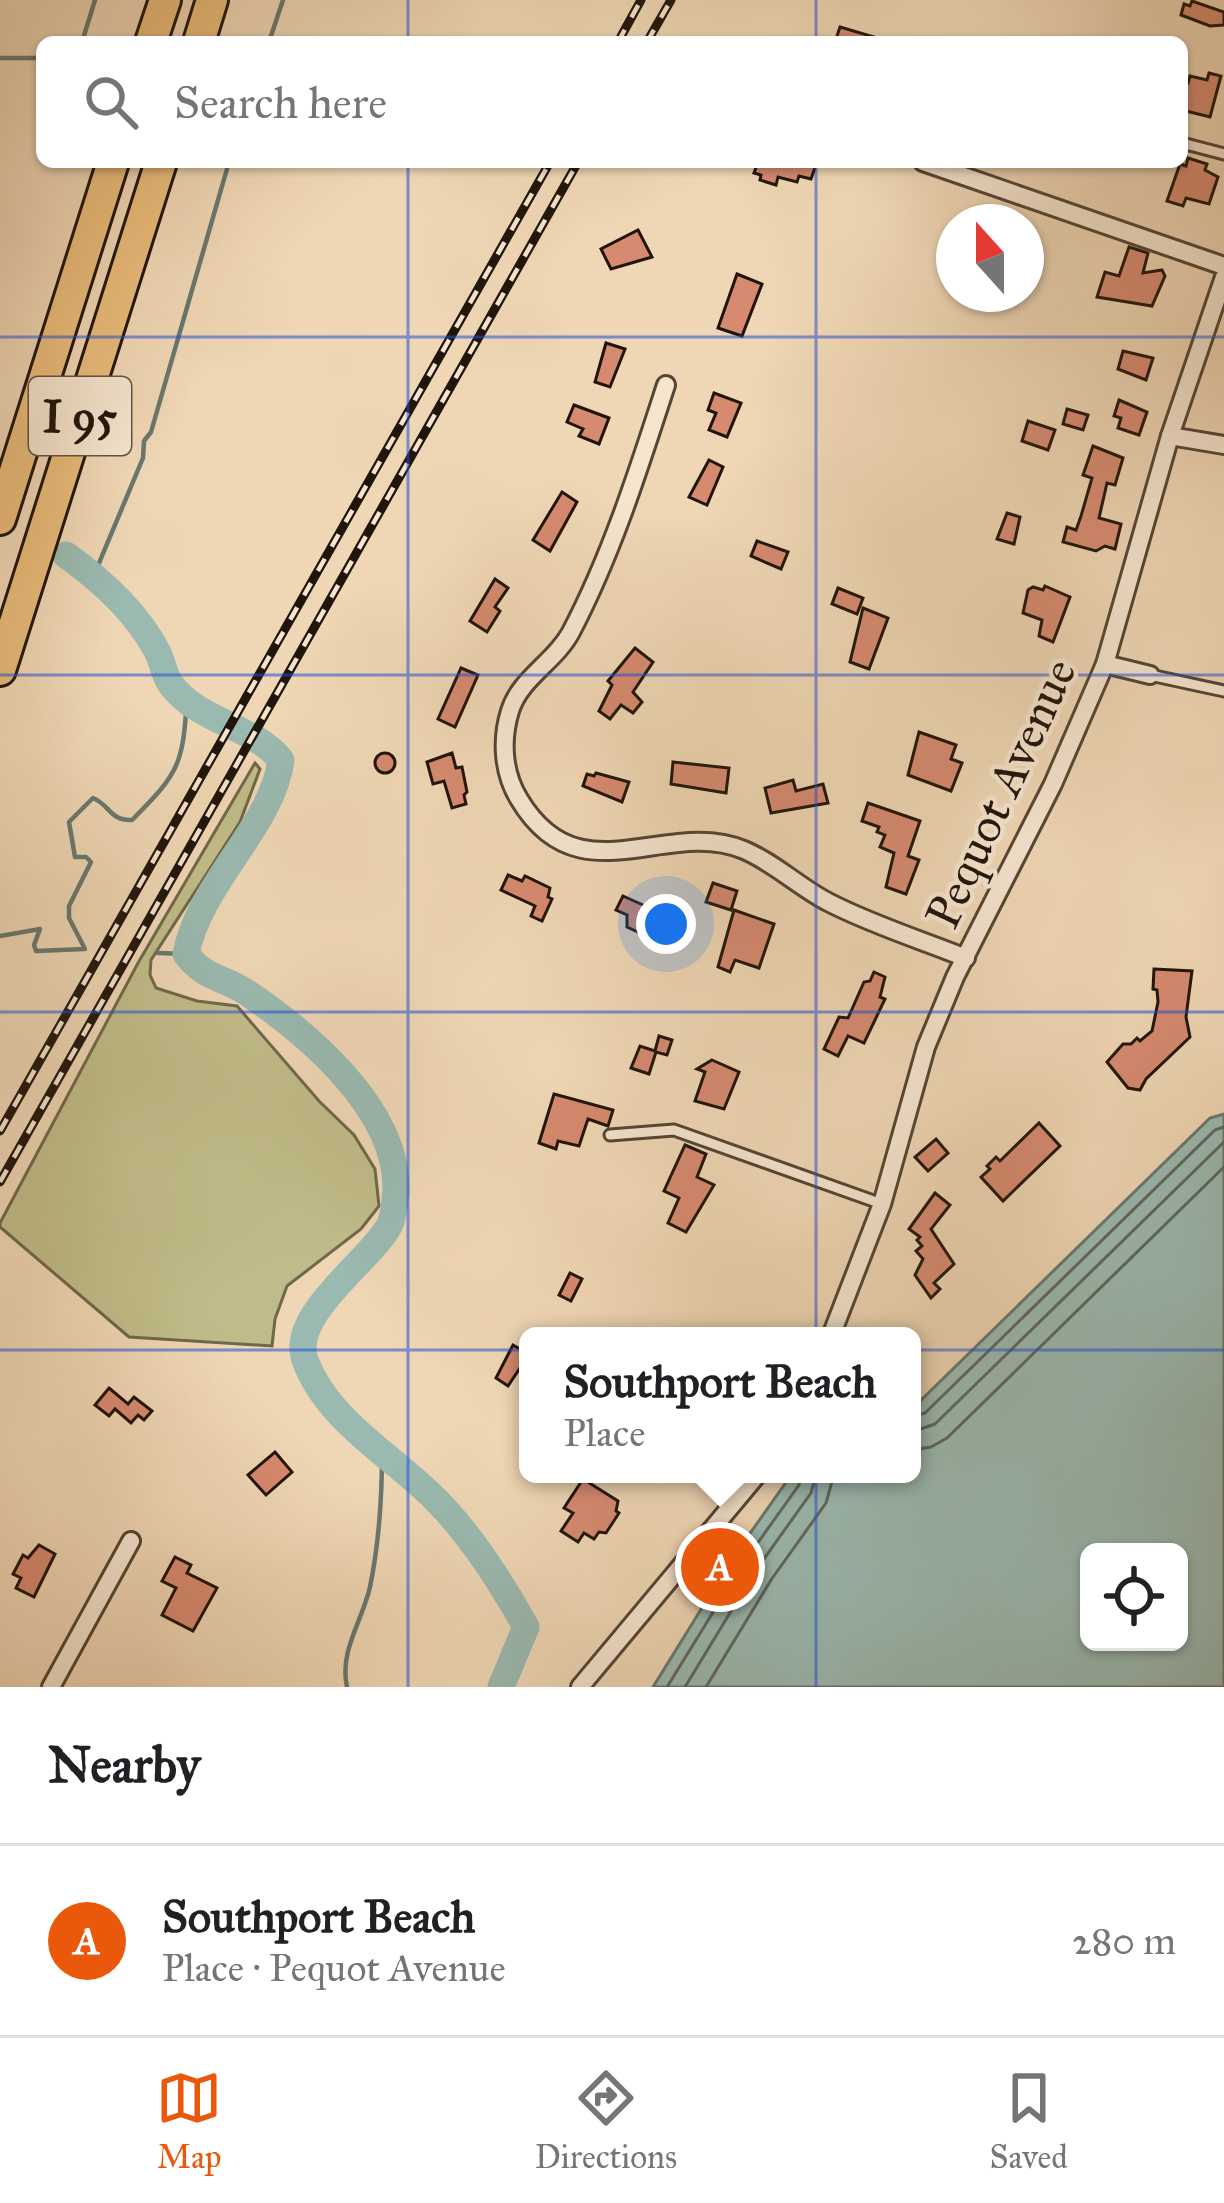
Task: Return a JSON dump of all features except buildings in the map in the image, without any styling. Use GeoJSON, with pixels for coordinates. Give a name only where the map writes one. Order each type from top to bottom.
{"type":"FeatureCollection","features":[{"type":"Feature","properties":{"kind":"highway"},"geometry":{"type":"LineString","coordinates":[[154,36],[165,0]]}},
{"type":"Feature","properties":{"kind":"highway"},"geometry":{"type":"LineString","coordinates":[[201,36],[212,0]]}},
{"type":"Feature","properties":{"kind":"highway","name":"I 95"},"geometry":{"type":"LineString","coordinates":[[0,519],[111,168]]}},
{"type":"Feature","properties":{"kind":"highway","name":"I 95"},"geometry":{"type":"LineString","coordinates":[[0,670],[159,168]]}},
{"type":"Feature","properties":{"kind":"street"},"geometry":{"type":"LineString","coordinates":[[940,168],[1224,266]]}},
{"type":"Feature","properties":{"kind":"street","name":"Pequot Avenue"},"geometry":{"type":"LineString","coordinates":[[834,1327],[882,1204],[926,1047],[1106,664],[1170,436],[1224,277]]}},
{"type":"Feature","properties":{"kind":"street"},"geometry":{"type":"LineString","coordinates":[[666,385],[629,498],[568,637],[512,705],[505,765],[514,791],[526,812],[566,843],[584,850],[628,852],[720,842],[747,850],[827,902],[966,958]]}},
{"type":"Feature","properties":{"kind":"street"},"geometry":{"type":"LineString","coordinates":[[1170,436],[1224,445]]}},
{"type":"Feature","properties":{"kind":"street"},"geometry":{"type":"LineString","coordinates":[[1106,664],[1150,675]]}},
{"type":"Feature","properties":{"kind":"street"},"geometry":{"type":"LineString","coordinates":[[580,1687],[750,1483]]}},
{"type":"Feature","properties":{"kind":"street"},"geometry":{"type":"LineString","coordinates":[[51,1687],[131,1541]]}},
{"type":"Feature","properties":{"kind":"lane"},"geometry":{"type":"LineString","coordinates":[[1188,145],[1224,154]]}},
{"type":"Feature","properties":{"kind":"lane"},"geometry":{"type":"LineString","coordinates":[[1150,675],[1224,692]]}},
{"type":"Feature","properties":{"kind":"lane"},"geometry":{"type":"LineString","coordinates":[[610,1135],[674,1130],[882,1204]]}},
{"type":"Feature","properties":{"kind":"shaded area"},"geometry":{"type":"Polygon","coordinates":[[[255,763],[260,769],[240,822],[151,960],[150,975],[156,988],[197,1001],[237,1006],[354,1135],[375,1169],[379,1206],[361,1229],[287,1286],[275,1319],[272,1346],[129,1337],[0,1223],[138,963],[255,763]]]}},
{"type":"Feature","properties":{"kind":"water"},"geometry":{"type":"Polygon","coordinates":[[[1224,1114],[1224,1687],[653,1687],[786,1483],[921,1483],[921,1400],[1210,1118],[1224,1114]]]}},
{"type":"Feature","properties":{"kind":"waterway"},"geometry":{"type":"LineString","coordinates":[[84,36],[95,0]]}},
{"type":"Feature","properties":{"kind":"waterway"},"geometry":{"type":"LineString","coordinates":[[271,36],[283,0]]}},
{"type":"Feature","properties":{"kind":"waterway"},"geometry":{"type":"LineString","coordinates":[[0,58],[36,58]]}},
{"type":"Feature","properties":{"kind":"waterway"},"geometry":{"type":"LineString","coordinates":[[94,575],[143,458],[144,441],[151,432],[227,168]]}},
{"type":"Feature","properties":{"kind":"waterway"},"geometry":{"type":"LineString","coordinates":[[66,555],[129,611],[157,651],[169,682],[184,698],[256,739],[281,760],[265,808],[205,903],[186,954],[200,969],[270,1009],[321,1051],[366,1103],[382,1131],[393,1160],[396,1190],[391,1222],[319,1307],[303,1343],[305,1360],[315,1382],[345,1420],[449,1514],[506,1593],[526,1627],[501,1687]]}},
{"type":"Feature","properties":{"kind":"waterway"},"geometry":{"type":"LineString","coordinates":[[0,936],[40,929],[36,951],[85,949],[69,918],[69,906],[91,862],[75,857],[69,822],[93,798],[125,820],[132,820],[148,804],[176,766],[187,698]]}},
{"type":"Feature","properties":{"kind":"waterway"},"geometry":{"type":"LineString","coordinates":[[158,953],[186,954]]}},
{"type":"Feature","properties":{"kind":"waterway"},"geometry":{"type":"LineString","coordinates":[[347,1687],[346,1661],[376,1554],[382,1453]]}},
{"type":"Feature","properties":{"kind":"railway"},"geometry":{"type":"LineString","coordinates":[[621,36],[641,0]]}},
{"type":"Feature","properties":{"kind":"railway"},"geometry":{"type":"LineString","coordinates":[[650,36],[671,0]]}},
{"type":"Feature","properties":{"kind":"railway"},"geometry":{"type":"LineString","coordinates":[[0,1131],[547,168]]}},
{"type":"Feature","properties":{"kind":"railway"},"geometry":{"type":"LineString","coordinates":[[0,1182],[575,168]]}},
{"type":"Feature","properties":{"kind":"place","name":"Southport Beach"},"geometry":{"type":"Point","coordinates":[720,1567]}}]}
